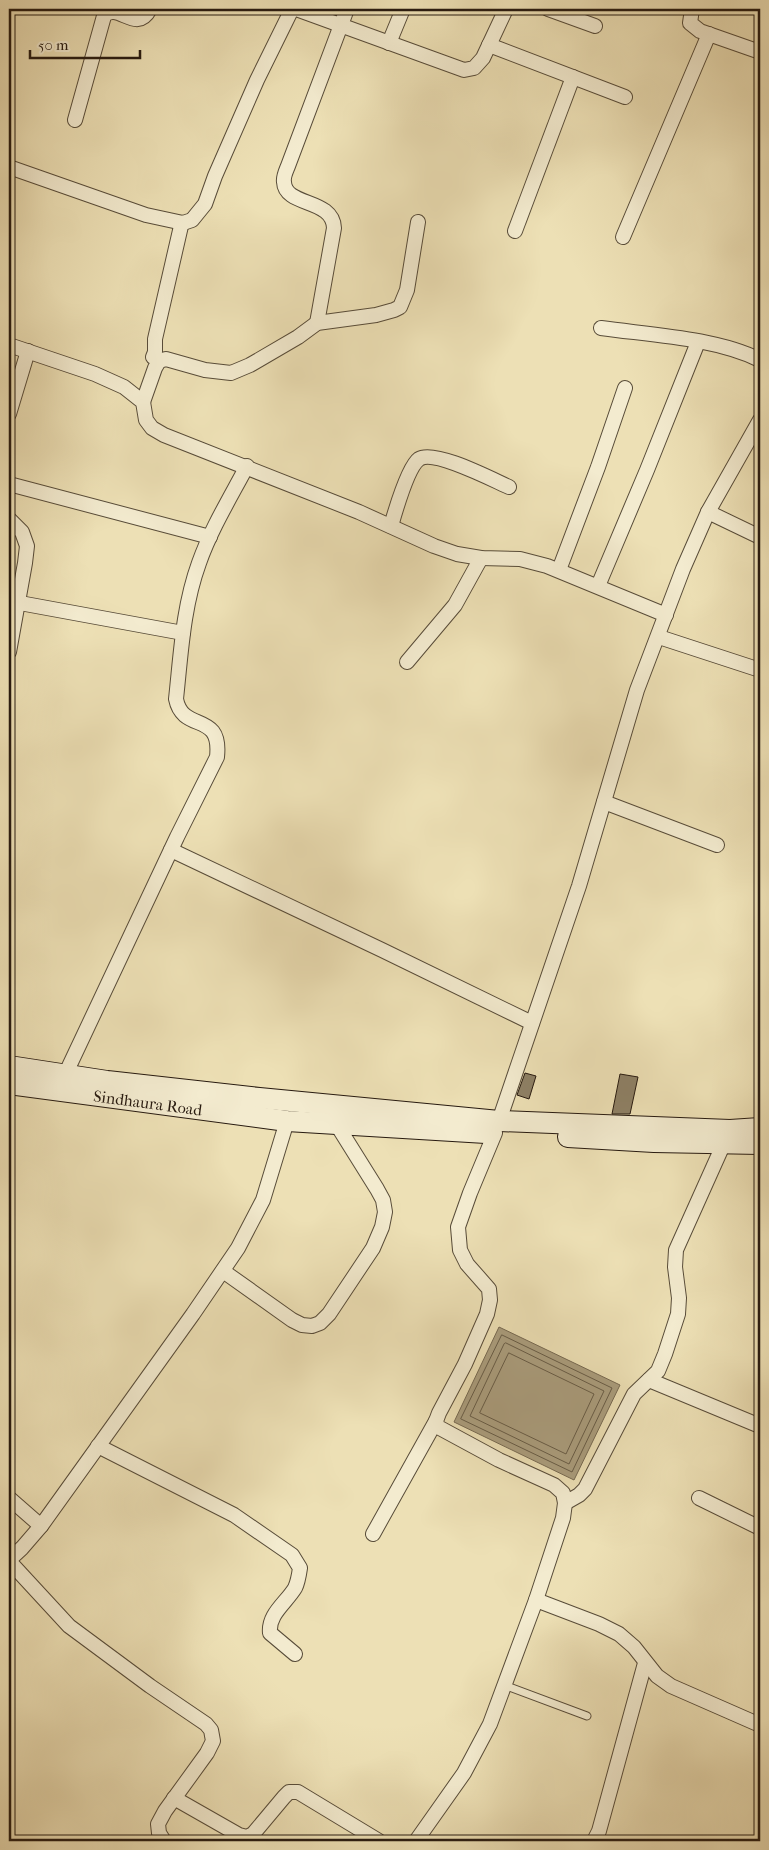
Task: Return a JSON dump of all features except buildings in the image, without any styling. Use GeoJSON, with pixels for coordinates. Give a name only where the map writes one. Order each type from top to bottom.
{"type":"FeatureCollection","features":[{"type":"Feature","properties":{"kind":"street"},"geometry":{"type":"LineString","coordinates":[[75,120],[104,16],[112,11],[132,19],[141,19],[148,14],[150,9]]}},
{"type":"Feature","properties":{"kind":"street"},"geometry":{"type":"LineString","coordinates":[[9,168],[146,215],[183,223],[192,220],[205,204],[215,176],[257,80],[292,9]]}},
{"type":"Feature","properties":{"kind":"street"},"geometry":{"type":"LineString","coordinates":[[296,9],[464,70],[474,68],[483,58],[506,9]]}},
{"type":"Feature","properties":{"kind":"street"},"geometry":{"type":"LineString","coordinates":[[317,323],[334,221],[321,208],[294,196],[286,190],[283,182],[347,9]]}},
{"type":"Feature","properties":{"kind":"street"},"geometry":{"type":"LineString","coordinates":[[389,43],[403,9]]}},
{"type":"Feature","properties":{"kind":"street"},"geometry":{"type":"LineString","coordinates":[[548,9],[595,26]]}},
{"type":"Feature","properties":{"kind":"street"},"geometry":{"type":"LineString","coordinates":[[692,9],[690,23],[700,31],[760,52]]}},
{"type":"Feature","properties":{"kind":"street"},"geometry":{"type":"LineString","coordinates":[[623,237],[710,34]]}},
{"type":"Feature","properties":{"kind":"street"},"geometry":{"type":"LineString","coordinates":[[489,45],[625,97]]}},
{"type":"Feature","properties":{"kind":"street"},"geometry":{"type":"LineString","coordinates":[[515,230],[573,77]]}},
{"type":"Feature","properties":{"kind":"street"},"geometry":{"type":"LineString","coordinates":[[418,222],[407,290],[400,307],[376,315],[317,323],[298,337],[250,365],[231,373],[205,370],[166,359],[159,361],[143,402],[146,420],[158,432],[247,466],[434,546],[457,554],[481,558],[520,560],[547,566],[666,615]]}},
{"type":"Feature","properties":{"kind":"street"},"geometry":{"type":"LineString","coordinates":[[153,357],[155,339],[183,223]]}},
{"type":"Feature","properties":{"kind":"street"},"geometry":{"type":"LineString","coordinates":[[601,328],[698,342],[742,352],[760,360]]}},
{"type":"Feature","properties":{"kind":"street"},"geometry":{"type":"LineString","coordinates":[[598,586],[698,342]]}},
{"type":"Feature","properties":{"kind":"street"},"geometry":{"type":"LineString","coordinates":[[9,345],[95,374],[124,387],[143,402]]}},
{"type":"Feature","properties":{"kind":"street"},"geometry":{"type":"LineString","coordinates":[[9,414],[28,351]]}},
{"type":"Feature","properties":{"kind":"street"},"geometry":{"type":"LineString","coordinates":[[559,570],[598,467],[625,388]]}},
{"type":"Feature","properties":{"kind":"street"},"geometry":{"type":"LineString","coordinates":[[373,1534],[436,1420],[465,1364],[487,1314],[490,1300],[489,1289],[467,1264],[460,1250],[458,1227],[497,1127],[579,886],[637,690],[659,637],[683,568],[708,512],[760,420]]}},
{"type":"Feature","properties":{"kind":"street"},"geometry":{"type":"LineString","coordinates":[[390,526],[412,468],[419,459],[429,457],[447,460],[509,487]]}},
{"type":"Feature","properties":{"kind":"street"},"geometry":{"type":"LineString","coordinates":[[65,1075],[170,850],[217,757],[218,745],[216,735],[210,727],[184,715],[178,707],[176,699],[183,633],[190,592],[198,564],[247,466]]}},
{"type":"Feature","properties":{"kind":"street"},"geometry":{"type":"LineString","coordinates":[[9,484],[210,537]]}},
{"type":"Feature","properties":{"kind":"street"},"geometry":{"type":"LineString","coordinates":[[708,512],[760,536]]}},
{"type":"Feature","properties":{"kind":"street"},"geometry":{"type":"LineString","coordinates":[[9,519],[22,532],[27,546],[13,602],[9,652]]}},
{"type":"Feature","properties":{"kind":"street"},"geometry":{"type":"LineString","coordinates":[[407,662],[455,605],[481,558]]}},
{"type":"Feature","properties":{"kind":"street"},"geometry":{"type":"LineString","coordinates":[[13,602],[183,633]]}},
{"type":"Feature","properties":{"kind":"street"},"geometry":{"type":"LineString","coordinates":[[659,637],[760,670]]}},
{"type":"Feature","properties":{"kind":"street"},"geometry":{"type":"LineString","coordinates":[[604,802],[717,845]]}},
{"type":"Feature","properties":{"kind":"street"},"geometry":{"type":"LineString","coordinates":[[170,850],[532,1023]]}},
{"type":"Feature","properties":{"kind":"street"},"geometry":{"type":"LineString","coordinates":[[9,1066],[65,1075],[497,1127],[654,1142],[760,1144]]}},
{"type":"Feature","properties":{"kind":"street","name":"Sindhaura Road"},"geometry":{"type":"LineString","coordinates":[[9,1084],[287,1121],[337,1125],[497,1127]]}},
{"type":"Feature","properties":{"kind":"street"},"geometry":{"type":"LineString","coordinates":[[164,1841],[159,1833],[158,1824],[174,1798],[207,1754],[213,1741],[211,1730],[206,1724],[143,1681],[69,1626],[9,1560],[22,1548],[40,1526],[238,1248],[263,1200],[287,1121]]}},
{"type":"Feature","properties":{"kind":"street"},"geometry":{"type":"LineString","coordinates":[[223,1271],[292,1320],[302,1325],[312,1326],[329,1314],[373,1248],[382,1227],[385,1212],[383,1200],[377,1188],[337,1125]]}},
{"type":"Feature","properties":{"kind":"street"},"geometry":{"type":"LineString","coordinates":[[497,1127],[730,1130],[760,1128]]}},
{"type":"Feature","properties":{"kind":"street"},"geometry":{"type":"LineString","coordinates":[[565,1503],[579,1496],[585,1489],[634,1394],[658,1371],[678,1314],[679,1298],[675,1267],[676,1250],[724,1144]]}},
{"type":"Feature","properties":{"kind":"street"},"geometry":{"type":"LineString","coordinates":[[650,1380],[760,1426]]}},
{"type":"Feature","properties":{"kind":"street"},"geometry":{"type":"LineString","coordinates":[[416,1841],[464,1773],[490,1724],[536,1600],[563,1518],[565,1503],[563,1493],[554,1486],[443,1431],[438,1427],[436,1420]]}},
{"type":"Feature","properties":{"kind":"street"},"geometry":{"type":"LineString","coordinates":[[98,1446],[234,1515],[292,1555],[300,1568],[299,1577],[294,1589],[272,1618],[269,1627],[270,1633],[295,1654]]}},
{"type":"Feature","properties":{"kind":"street"},"geometry":{"type":"LineString","coordinates":[[9,1498],[40,1526]]}},
{"type":"Feature","properties":{"kind":"street"},"geometry":{"type":"LineString","coordinates":[[699,1498],[760,1528]]}},
{"type":"Feature","properties":{"kind":"street"},"geometry":{"type":"LineString","coordinates":[[536,1600],[599,1624],[619,1634],[634,1647],[657,1676],[671,1686],[760,1725]]}},
{"type":"Feature","properties":{"kind":"street"},"geometry":{"type":"LineString","coordinates":[[594,1841],[599,1832],[645,1663]]}},
{"type":"Feature","properties":{"kind":"street"},"geometry":{"type":"LineString","coordinates":[[174,1798],[247,1838],[253,1834],[289,1792],[298,1792],[379,1841]]}},
{"type":"Feature","properties":{"kind":"lane"},"geometry":{"type":"LineString","coordinates":[[504,1685],[587,1716]]}},
{"type":"Feature","properties":{"kind":"water"},"geometry":{"type":"Polygon","coordinates":[[[499,1327],[620,1385],[574,1480],[454,1422],[499,1327]]]}}]}
